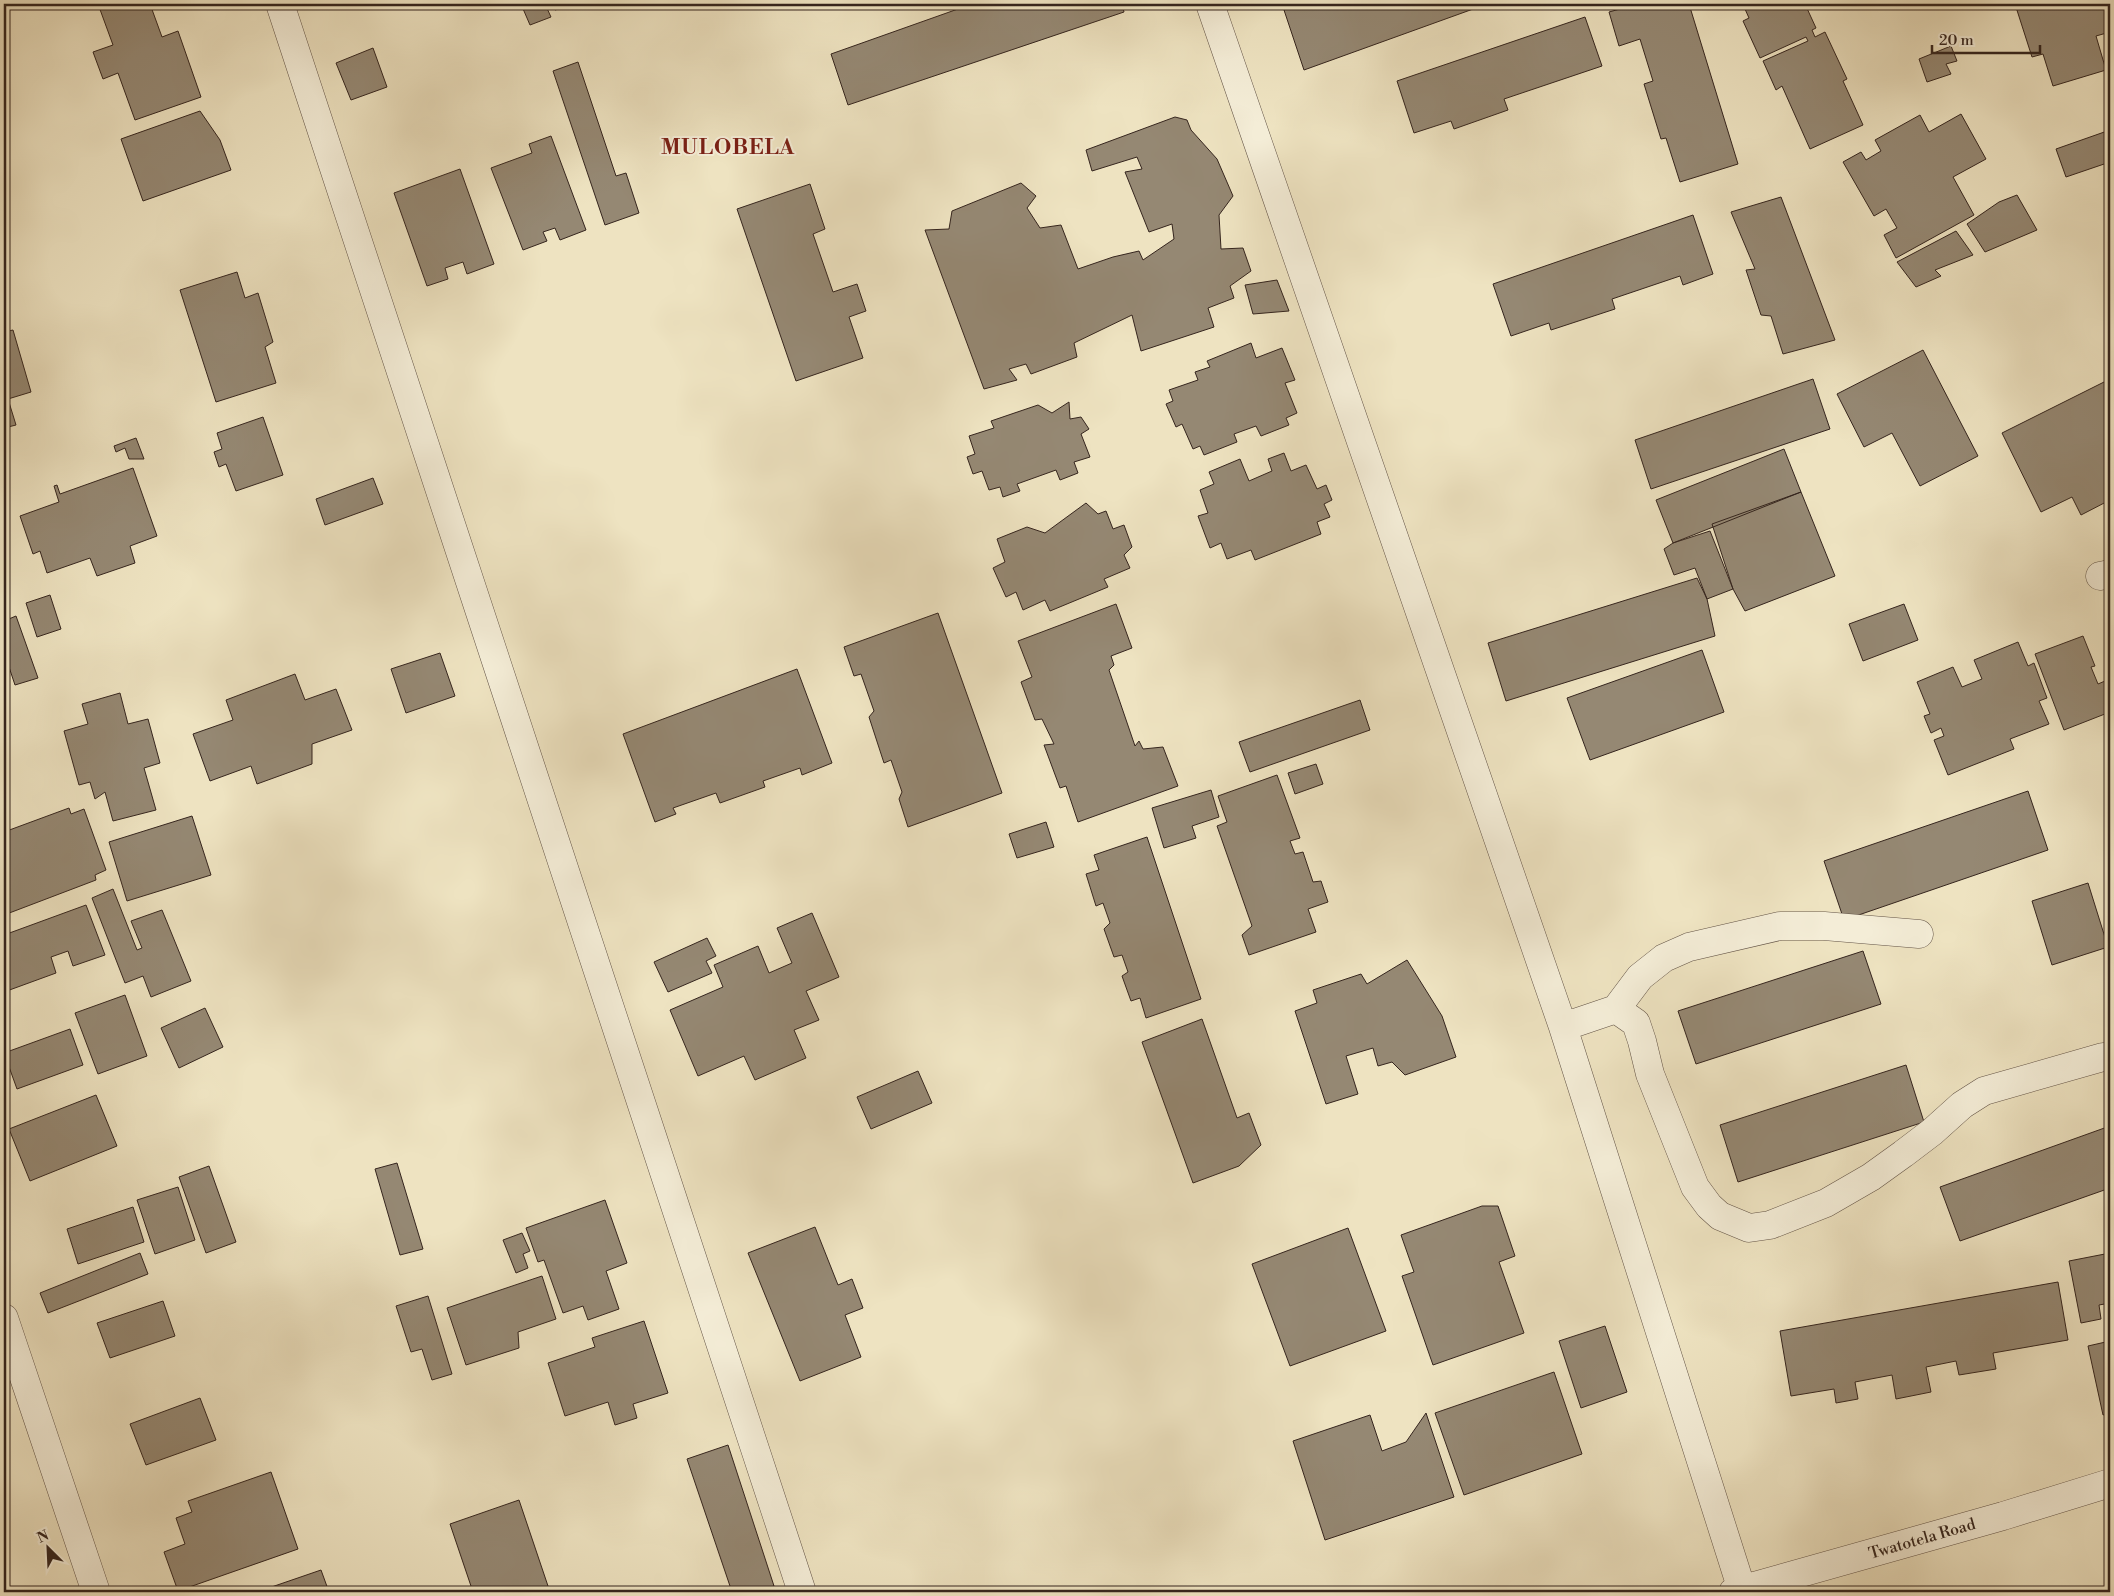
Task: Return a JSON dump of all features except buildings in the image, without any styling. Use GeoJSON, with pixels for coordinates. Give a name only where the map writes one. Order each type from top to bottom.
{"type":"FeatureCollection","features":[{"type":"Feature","properties":{"kind":"street"},"geometry":{"type":"LineString","coordinates":[[280,4],[802,1592]]}},
{"type":"Feature","properties":{"kind":"street"},"geometry":{"type":"LineString","coordinates":[[1210,4],[1563,1027],[1737,1591]]}},
{"type":"Feature","properties":{"kind":"street"},"geometry":{"type":"LineString","coordinates":[[1563,1027],[1616,1009],[1640,977],[1664,958],[1689,947],[1780,926],[1824,926],[1919,934]]}},
{"type":"Feature","properties":{"kind":"street"},"geometry":{"type":"LineString","coordinates":[[1616,1009],[1636,1023],[1650,1074],[1695,1187],[1709,1206],[1720,1216],[1749,1228],[1770,1226],[1826,1203],[1870,1177],[1903,1154],[1932,1132],[1962,1105],[1984,1092],[2103,1057]]}},
{"type":"Feature","properties":{"kind":"street"},"geometry":{"type":"LineString","coordinates":[[4,1318],[96,1592]]}},
{"type":"Feature","properties":{"kind":"street","name":"Twatotela Road"},"geometry":{"type":"LineString","coordinates":[[1737,1591],[2003,1516],[2110,1483]]}},
{"type":"Feature","properties":{"kind":"district","name":"MULOBELA"},"geometry":{"type":"Point","coordinates":[728,148]}}]}
